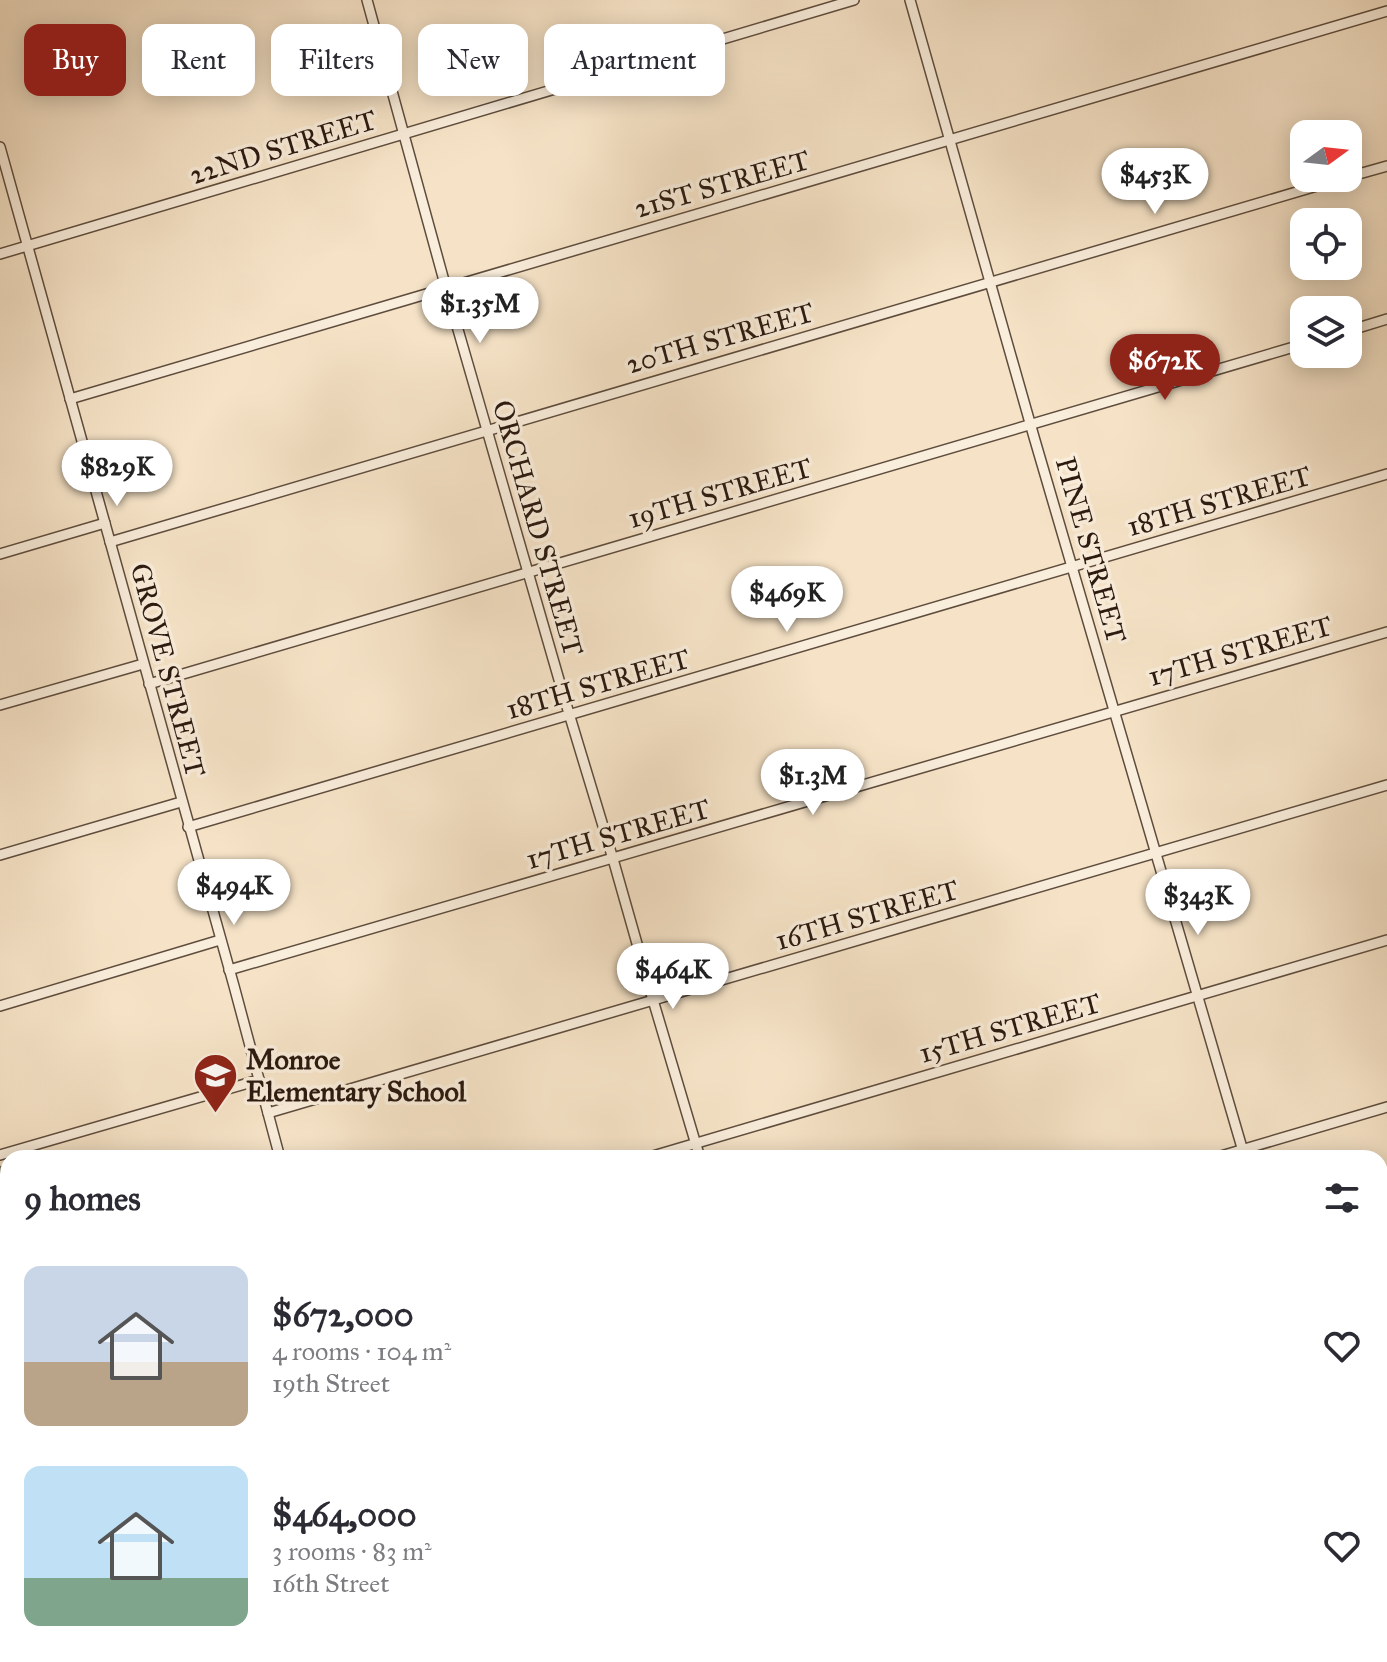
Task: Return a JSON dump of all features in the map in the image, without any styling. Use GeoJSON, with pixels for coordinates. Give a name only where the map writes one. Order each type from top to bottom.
{"type":"FeatureCollection","features":[{"type":"Feature","properties":{"kind":"street","name":"ORCHARD STREET"},"geometry":{"type":"LineString","coordinates":[[367,0],[446,288],[698,1150]]}},
{"type":"Feature","properties":{"kind":"street","name":"22ND STREET"},"geometry":{"type":"LineString","coordinates":[[0,254],[854,0]]}},
{"type":"Feature","properties":{"kind":"street","name":"PINE STREET"},"geometry":{"type":"LineString","coordinates":[[910,0],[1243,1150]]}},
{"type":"Feature","properties":{"kind":"street","name":"21ST STREET"},"geometry":{"type":"LineString","coordinates":[[70,399],[1387,11]]}},
{"type":"Feature","properties":{"kind":"street","name":"GROVE STREET"},"geometry":{"type":"LineString","coordinates":[[0,147],[278,1150]]}},
{"type":"Feature","properties":{"kind":"street","name":"20TH STREET"},"geometry":{"type":"LineString","coordinates":[[1362,173],[1387,166]]}},
{"type":"Feature","properties":{"kind":"street","name":"20TH STREET"},"geometry":{"type":"LineString","coordinates":[[110,542],[1295,192]]}},
{"type":"Feature","properties":{"kind":"street"},"geometry":{"type":"LineString","coordinates":[[1362,327],[1387,319]]}},
{"type":"Feature","properties":{"kind":"street","name":"19TH STREET"},"geometry":{"type":"LineString","coordinates":[[149,684],[1290,348]]}},
{"type":"Feature","properties":{"kind":"street","name":"18TH STREET"},"geometry":{"type":"LineString","coordinates":[[188,827],[1387,474]]}},
{"type":"Feature","properties":{"kind":"street"},"geometry":{"type":"LineString","coordinates":[[0,554],[105,523]]}},
{"type":"Feature","properties":{"kind":"street","name":"17TH STREET"},"geometry":{"type":"LineString","coordinates":[[229,970],[1387,632]]}},
{"type":"Feature","properties":{"kind":"street"},"geometry":{"type":"LineString","coordinates":[[0,705],[143,664]]}},
{"type":"Feature","properties":{"kind":"street","name":"16TH STREET"},"geometry":{"type":"LineString","coordinates":[[268,1113],[1387,785]]}},
{"type":"Feature","properties":{"kind":"street"},"geometry":{"type":"LineString","coordinates":[[0,855],[181,802]]}},
{"type":"Feature","properties":{"kind":"street"},"geometry":{"type":"LineString","coordinates":[[0,1006],[220,940]]}},
{"type":"Feature","properties":{"kind":"street","name":"15TH STREET"},"geometry":{"type":"LineString","coordinates":[[673,1150],[1387,940]]}},
{"type":"Feature","properties":{"kind":"street"},"geometry":{"type":"LineString","coordinates":[[17,1150],[259,1080]]}},
{"type":"Feature","properties":{"kind":"street"},"geometry":{"type":"LineString","coordinates":[[1256,1150],[1387,1107]]}},
{"type":"Feature","properties":{"kind":"place","name":"Monroe Elementary School"},"geometry":{"type":"Point","coordinates":[215,1114]}}]}
